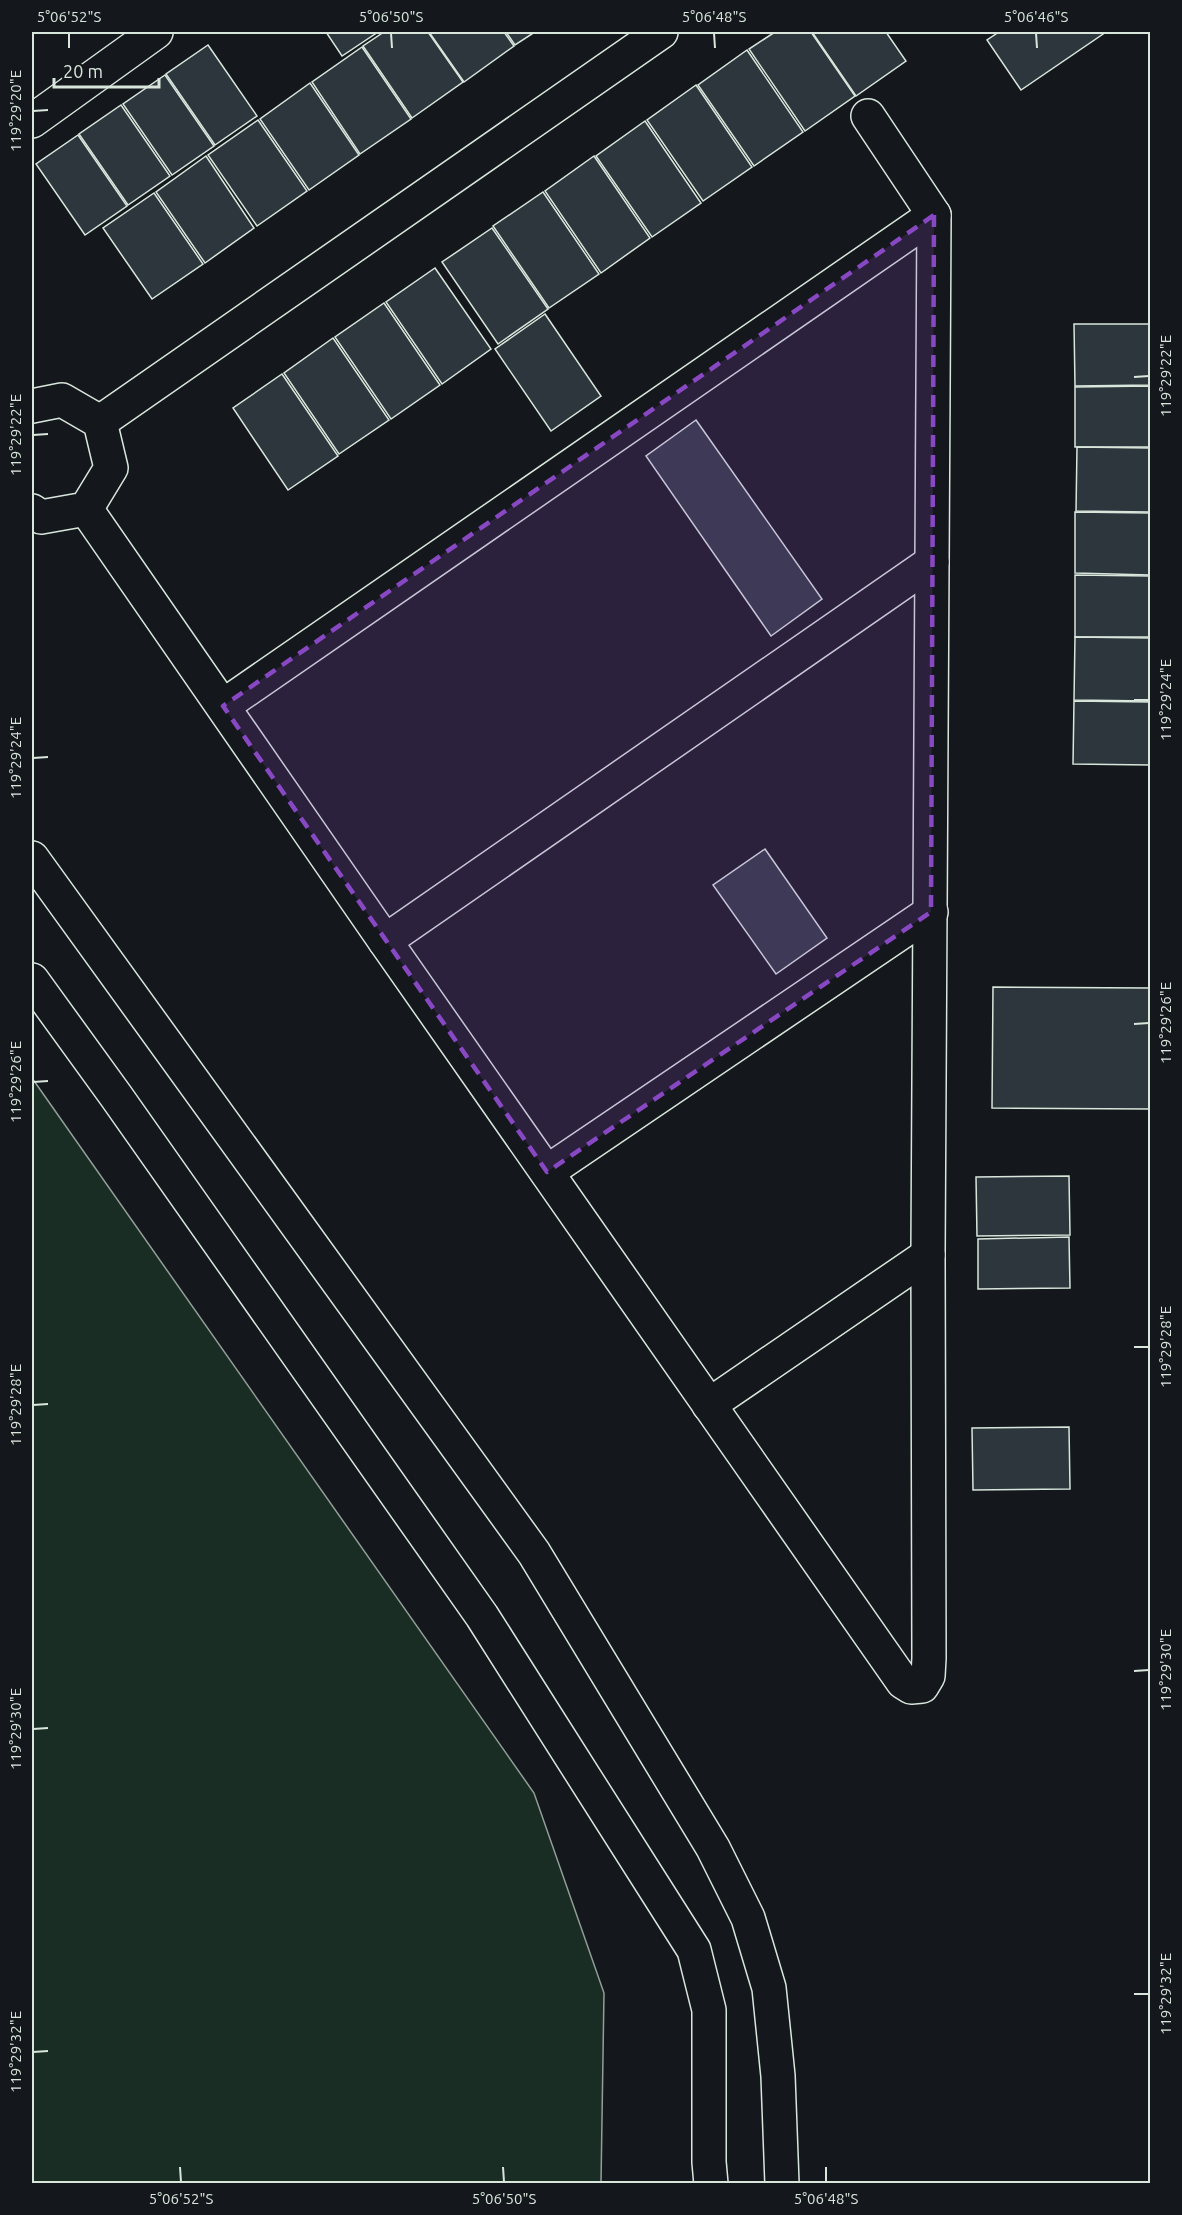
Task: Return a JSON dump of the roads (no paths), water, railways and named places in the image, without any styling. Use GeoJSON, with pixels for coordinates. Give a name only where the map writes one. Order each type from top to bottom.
{"type":"FeatureCollection","features":[{"type":"Feature","properties":{"kind":"street"},"geometry":{"type":"LineString","coordinates":[[32,121],[156,32]]}},
{"type":"Feature","properties":{"kind":"street"},"geometry":{"type":"LineString","coordinates":[[100,422],[662,32]]}},
{"type":"Feature","properties":{"kind":"street"},"geometry":{"type":"LineString","coordinates":[[86,508],[385,941],[903,1682],[911,1688],[922,1686],[928,1676],[929,1658],[928,1255],[934,215],[868,116]]}},
{"type":"Feature","properties":{"kind":"street"},"geometry":{"type":"LineString","coordinates":[[223,706],[934,215]]}},
{"type":"Feature","properties":{"kind":"street"},"geometry":{"type":"LineString","coordinates":[[32,406],[62,400],[100,422],[111,468],[86,508],[41,517],[32,511]]}},
{"type":"Feature","properties":{"kind":"street"},"geometry":{"type":"LineString","coordinates":[[385,941],[932,562]]}},
{"type":"Feature","properties":{"kind":"street"},"geometry":{"type":"LineString","coordinates":[[32,858],[534,1553],[713,1848],[748,1918],[770,1988],[778,2076],[782,2184]]}},
{"type":"Feature","properties":{"kind":"street"},"geometry":{"type":"LineString","coordinates":[[547,1172],[931,912]]}},
{"type":"Feature","properties":{"kind":"street"},"geometry":{"type":"LineString","coordinates":[[32,980],[482,1616],[694,1950],[709,2010],[711,2184]]}},
{"type":"Feature","properties":{"kind":"street"},"geometry":{"type":"LineString","coordinates":[[709,1405],[928,1255]]}}]}
